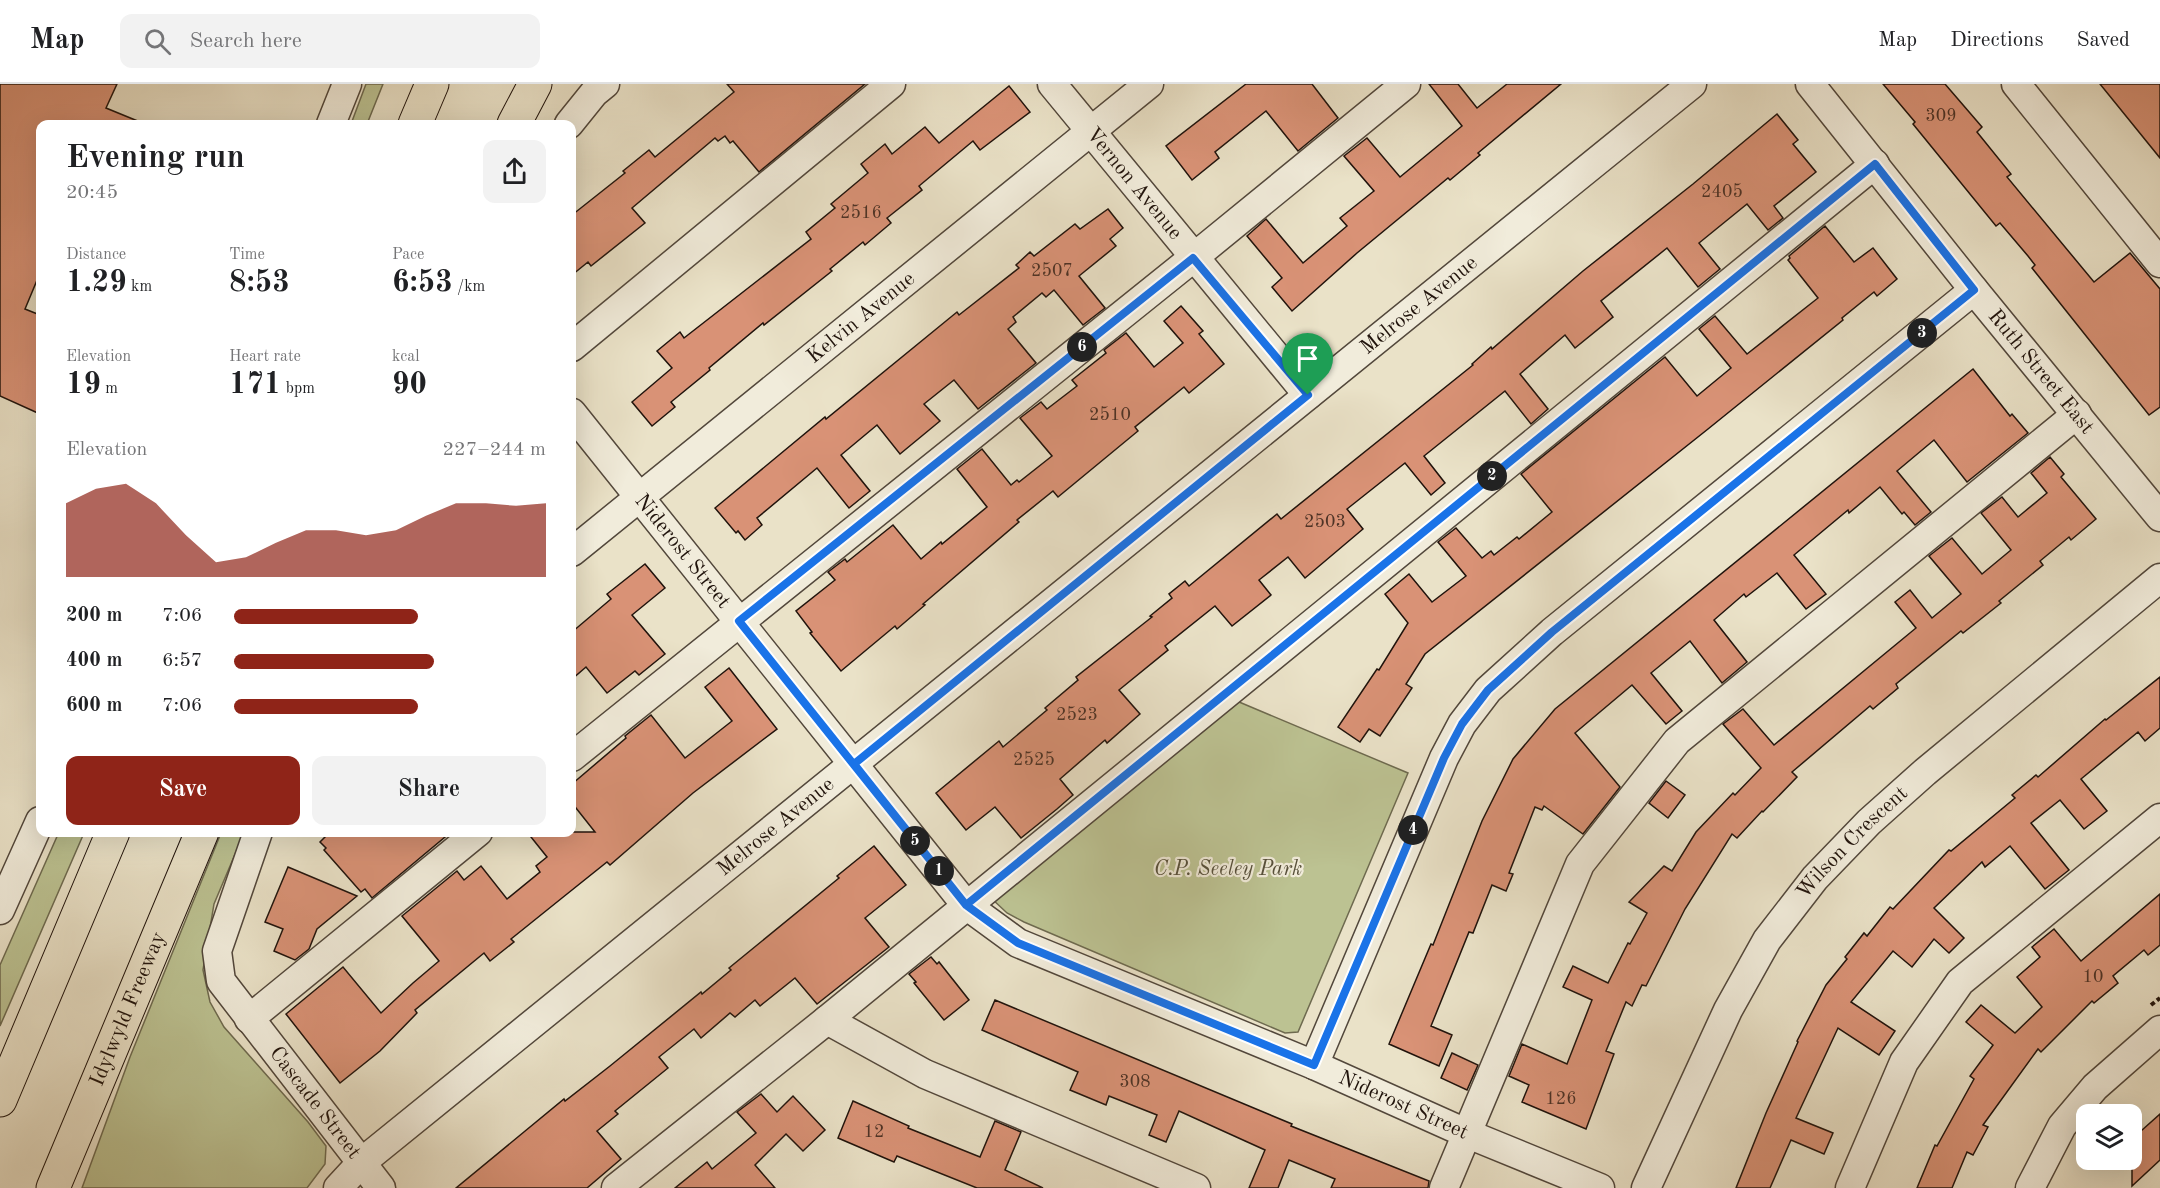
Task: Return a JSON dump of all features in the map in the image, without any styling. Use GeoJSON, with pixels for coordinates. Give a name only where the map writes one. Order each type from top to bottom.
{"type":"FeatureCollection","features":[{"type":"Feature","properties":{"kind":"highway"},"geometry":{"type":"LineString","coordinates":[[400,120],[409,84]]}},
{"type":"Feature","properties":{"kind":"highway"},"geometry":{"type":"LineString","coordinates":[[417,120],[432,84]]}},
{"type":"Feature","properties":{"kind":"highway"},"geometry":{"type":"LineString","coordinates":[[498,120],[512,84]]}},
{"type":"Feature","properties":{"kind":"highway"},"geometry":{"type":"LineString","coordinates":[[516,120],[535,84]]}},
{"type":"Feature","properties":{"kind":"highway"},"geometry":{"type":"LineString","coordinates":[[0,1100],[111,837]]}},
{"type":"Feature","properties":{"kind":"highway","name":"Idylwyld Freeway"},"geometry":{"type":"LineString","coordinates":[[53,1188],[200,837]]}},
{"type":"Feature","properties":{"kind":"street"},"geometry":{"type":"LineString","coordinates":[[333,120],[347,84]]}},
{"type":"Feature","properties":{"kind":"street"},"geometry":{"type":"LineString","coordinates":[[576,344],[891,84]]}},
{"type":"Feature","properties":{"kind":"street","name":"Vernon Avenue"},"geometry":{"type":"LineString","coordinates":[[1052,84],[1308,395]]}},
{"type":"Feature","properties":{"kind":"street","name":"Kelvin Avenue"},"geometry":{"type":"LineString","coordinates":[[576,549],[1149,84]]}},
{"type":"Feature","properties":{"kind":"street"},"geometry":{"type":"LineString","coordinates":[[576,754],[1406,84]]}},
{"type":"Feature","properties":{"kind":"street","name":"Melrose Avenue"},"geometry":{"type":"LineString","coordinates":[[338,1188],[362,1162],[1692,84]]}},
{"type":"Feature","properties":{"kind":"street","name":"Ruth Street East"},"geometry":{"type":"LineString","coordinates":[[1810,84],[1974,290],[2160,517]]}},
{"type":"Feature","properties":{"kind":"street"},"geometry":{"type":"LineString","coordinates":[[2016,84],[2160,263]]}},
{"type":"Feature","properties":{"kind":"street"},"geometry":{"type":"LineString","coordinates":[[573,120],[600,89]]}},
{"type":"Feature","properties":{"kind":"street"},"geometry":{"type":"LineString","coordinates":[[616,1188],[827,1020],[1875,164]]}},
{"type":"Feature","properties":{"kind":"street"},"geometry":{"type":"LineString","coordinates":[[1314,1065],[1444,758],[1462,724],[1488,690],[1552,632],[1974,290]]}},
{"type":"Feature","properties":{"kind":"street"},"geometry":{"type":"LineString","coordinates":[[1444,1188],[1580,864],[1677,741],[2077,414]]}},
{"type":"Feature","properties":{"kind":"street","name":"Niderost Street"},"geometry":{"type":"LineString","coordinates":[[576,418],[966,905],[1018,943],[1314,1065],[1468,1134],[1600,1188]]}},
{"type":"Feature","properties":{"kind":"street","name":"Wilson Crescent"},"geometry":{"type":"LineString","coordinates":[[1646,1188],[1728,1010],[1767,940],[1815,878],[1869,822],[1924,772],[2160,578]]}},
{"type":"Feature","properties":{"kind":"street"},"geometry":{"type":"LineString","coordinates":[[1850,1188],[1904,1062],[1959,982],[2160,818]]}},
{"type":"Feature","properties":{"kind":"street"},"geometry":{"type":"LineString","coordinates":[[0,910],[36,830]]}},
{"type":"Feature","properties":{"kind":"street"},"geometry":{"type":"LineString","coordinates":[[256,837],[217,951],[221,981],[249,1019],[472,837]]}},
{"type":"Feature","properties":{"kind":"street","name":"Cascade Street"},"geometry":{"type":"LineString","coordinates":[[249,1019],[381,1188]]}},
{"type":"Feature","properties":{"kind":"street"},"geometry":{"type":"LineString","coordinates":[[827,1020],[925,1074],[1196,1188]]}},
{"type":"Feature","properties":{"kind":"street"},"geometry":{"type":"LineString","coordinates":[[2030,1188],[2062,1126],[2095,1087],[2160,1030]]}},
{"type":"Feature","properties":{"kind":"green space"},"geometry":{"type":"Polygon","coordinates":[[[366,84],[383,84],[369,120],[352,120],[366,84]]]}},
{"type":"Feature","properties":{"kind":"green space","name":"C.P. Seeley Park"},"geometry":{"type":"Polygon","coordinates":[[[1232,699],[1408,773],[1298,1032],[1285,1033],[1024,922],[1007,913],[990,897],[1232,699]]]}},
{"type":"Feature","properties":{"kind":"green space"},"geometry":{"type":"Polygon","coordinates":[[[57,837],[82,837],[0,1026],[0,965],[57,837]]]}},
{"type":"Feature","properties":{"kind":"green space"},"geometry":{"type":"Polygon","coordinates":[[[219,837],[242,837],[214,904],[203,970],[210,1002],[224,1027],[308,1122],[326,1146],[325,1164],[307,1188],[82,1188],[130,1057],[219,837]]]}},
{"type":"Feature","properties":{"kind":"building"},"geometry":{"type":"Polygon","coordinates":[[[0,84],[117,84],[106,108],[135,120],[36,120],[36,283],[25,309],[36,313],[36,412],[0,396],[0,84]]]}},
{"type":"Feature","properties":{"kind":"building"},"geometry":{"type":"Polygon","coordinates":[[[727,84],[865,84],[759,172],[733,141],[730,143],[725,136],[718,141],[715,138],[632,208],[645,223],[591,266],[588,262],[576,272],[576,212],[625,173],[623,171],[649,150],[655,157],[734,92],[727,84]]]}},
{"type":"Feature","properties":{"kind":"building"},"geometry":{"type":"Polygon","coordinates":[[[1246,84],[1312,84],[1338,118],[1298,151],[1266,111],[1215,152],[1219,158],[1192,180],[1166,146],[1246,84]]]}},
{"type":"Feature","properties":{"kind":"building"},"geometry":{"type":"Polygon","coordinates":[[[1429,84],[1458,84],[1477,108],[1507,84],[1561,84],[1478,153],[1480,155],[1450,180],[1448,178],[1357,253],[1292,311],[1272,287],[1282,278],[1247,236],[1266,219],[1303,263],[1347,226],[1340,218],[1374,191],[1344,156],[1367,138],[1400,177],[1462,126],[1429,84]]]}},
{"type":"Feature","properties":{"kind":"building"},"geometry":{"type":"Polygon","coordinates":[[[1883,84],[1945,84],[1982,127],[1977,132],[2011,174],[2007,177],[2094,282],[2130,253],[2160,289],[2160,407],[2149,415],[2032,268],[2035,265],[2028,256],[2000,223],[1996,226],[1883,84]]]}},
{"type":"Feature","properties":{"kind":"building"},"geometry":{"type":"Polygon","coordinates":[[[2100,84],[2160,84],[2160,158],[2100,84]]]}},
{"type":"Feature","properties":{"kind":"building"},"geometry":{"type":"Polygon","coordinates":[[[1009,86],[1030,112],[980,150],[973,141],[919,186],[922,190],[887,218],[891,223],[865,245],[863,242],[830,269],[832,271],[764,325],[763,323],[709,368],[710,370],[671,402],[675,407],[652,426],[632,402],[672,368],[657,351],[680,332],[684,338],[811,239],[806,232],[835,208],[831,204],[868,173],[861,164],[885,144],[892,154],[925,127],[939,143],[1009,86]]]}},
{"type":"Feature","properties":{"kind":"building"},"geometry":{"type":"Polygon","coordinates":[[[1777,114],[1798,140],[1793,144],[1816,172],[1774,206],[1783,218],[1768,230],[1747,204],[1699,243],[1720,269],[1698,287],[1667,248],[1601,301],[1613,317],[1575,348],[1565,335],[1520,374],[1548,409],[1531,424],[1505,391],[1424,456],[1445,483],[1431,495],[1405,463],[1347,509],[1363,529],[1305,578],[1288,557],[1259,580],[1271,595],[1232,626],[1215,606],[1165,646],[1168,650],[1119,690],[1140,714],[1107,743],[1105,740],[1060,779],[1073,795],[1057,809],[1021,838],[995,807],[966,830],[936,793],[999,741],[1003,747],[1047,710],[1045,708],[1078,680],[1076,677],[1152,617],[1150,616],[1172,598],[1169,594],[1185,581],[1189,586],[1277,514],[1281,519],[1473,365],[1491,347],[1492,349],[1583,271],[1777,114]]]}},
{"type":"Feature","properties":{"kind":"building"},"geometry":{"type":"Polygon","coordinates":[[[1108,209],[1123,228],[1110,239],[1116,246],[1079,276],[1105,308],[1083,325],[1054,290],[1046,297],[1042,293],[1013,317],[1016,322],[1008,329],[1036,363],[978,409],[954,380],[924,404],[940,421],[900,454],[877,425],[841,455],[870,491],[849,508],[817,468],[757,518],[762,525],[745,540],[715,508],[957,312],[959,315],[1019,268],[1016,265],[1030,252],[1034,256],[1075,224],[1080,229],[1108,209]]]}},
{"type":"Feature","properties":{"kind":"building"},"geometry":{"type":"Polygon","coordinates":[[[1825,226],[1854,262],[1873,248],[1897,279],[1877,296],[1874,292],[1842,318],[1843,320],[1708,429],[1425,654],[1406,684],[1412,688],[1380,736],[1369,729],[1360,742],[1338,727],[1377,669],[1379,670],[1408,623],[1385,594],[1409,574],[1432,602],[1466,576],[1438,542],[1456,528],[1482,558],[1491,551],[1494,555],[1517,537],[1519,539],[1552,512],[1521,474],[1665,357],[1697,396],[1731,368],[1699,329],[1715,316],[1747,354],[1818,298],[1788,260],[1789,256],[1825,226]]]}},
{"type":"Feature","properties":{"kind":"building"},"geometry":{"type":"Polygon","coordinates":[[[1181,306],[1203,331],[1199,334],[1224,364],[1189,393],[1184,387],[1135,427],[1138,431],[1058,497],[1053,491],[1017,520],[1019,522],[897,629],[895,626],[841,671],[810,633],[812,632],[796,611],[835,580],[828,572],[845,559],[847,562],[893,525],[921,559],[941,542],[942,544],[987,507],[957,469],[982,449],[1011,485],[1017,480],[1019,482],[1052,456],[1020,418],[1041,402],[1047,409],[1077,386],[1072,380],[1106,353],[1104,350],[1126,333],[1154,367],[1183,343],[1164,321],[1181,306]]]}},
{"type":"Feature","properties":{"kind":"building"},"geometry":{"type":"Polygon","coordinates":[[[1973,369],[2010,416],[2012,414],[2028,433],[1967,482],[1934,440],[1897,471],[1931,512],[1915,525],[1904,512],[1902,514],[1880,487],[1849,513],[1848,510],[1794,555],[1826,594],[1806,609],[1777,573],[1746,597],[1744,594],[1714,620],[1747,662],[1722,683],[1690,641],[1651,673],[1682,711],[1666,724],[1632,685],[1575,733],[1620,787],[1583,834],[1544,806],[1542,810],[1535,807],[1509,873],[1513,874],[1506,891],[1492,885],[1473,933],[1469,932],[1431,1026],[1452,1035],[1439,1066],[1389,1044],[1431,944],[1433,945],[1482,821],[1513,759],[1555,709],[1973,369]]]}},
{"type":"Feature","properties":{"kind":"building"},"geometry":{"type":"Polygon","coordinates":[[[2050,457],[2064,474],[2061,477],[2096,519],[2071,540],[2069,537],[2040,561],[2043,565],[1999,601],[2001,603],[1963,633],[1961,631],[1896,684],[1898,688],[1873,709],[1870,706],[1792,772],[1797,777],[1737,838],[1732,834],[1685,909],[1646,986],[1642,985],[1632,1006],[1626,1002],[1606,1051],[1614,1054],[1586,1129],[1522,1102],[1529,1085],[1509,1076],[1522,1044],[1567,1064],[1592,1000],[1563,987],[1573,966],[1608,983],[1628,943],[1630,944],[1647,913],[1629,902],[1664,866],[1672,871],[1696,832],[1733,793],[1735,795],[1761,768],[1723,724],[1743,709],[1774,745],[1916,628],[1895,602],[1910,590],[1932,618],[1961,594],[1929,556],[1952,538],[1982,574],[2011,550],[1981,513],[2002,497],[2018,517],[2047,493],[2031,473],[2050,457]]]}},
{"type":"Feature","properties":{"kind":"building"},"geometry":{"type":"Polygon","coordinates":[[[645,564],[665,588],[632,615],[665,654],[639,675],[635,671],[607,693],[586,667],[576,676],[576,629],[611,599],[607,594],[645,564]]]}},
{"type":"Feature","properties":{"kind":"building"},"geometry":{"type":"Polygon","coordinates":[[[729,668],[777,729],[693,793],[610,865],[607,862],[511,939],[514,942],[490,961],[484,953],[415,1010],[417,1013],[380,1051],[340,1083],[286,1014],[343,967],[381,1013],[439,961],[402,916],[457,871],[464,880],[481,866],[507,899],[540,872],[536,866],[547,857],[531,837],[576,837],[576,832],[595,832],[576,808],[576,781],[651,715],[685,758],[732,721],[705,687],[729,668]]]}},
{"type":"Feature","properties":{"kind":"building"},"geometry":{"type":"Polygon","coordinates":[[[2160,677],[2160,728],[2145,741],[2138,732],[2081,779],[2107,811],[2084,829],[2060,800],[2031,823],[2069,870],[2045,889],[2010,846],[1985,867],[1982,862],[1934,908],[1964,938],[1949,953],[1934,939],[1912,967],[1893,951],[1851,1002],[1895,1031],[1879,1055],[1838,1028],[1796,1118],[1833,1133],[1824,1154],[1791,1140],[1770,1188],[1736,1188],[1797,1041],[1826,985],[1864,933],[1867,936],[1890,907],[1893,909],[1949,850],[1951,851],[2015,798],[2012,795],[2036,775],[2038,777],[2105,719],[2160,677]]]}},
{"type":"Feature","properties":{"kind":"building"},"geometry":{"type":"Polygon","coordinates":[[[1666,781],[1685,795],[1668,818],[1649,803],[1666,781]]]}},
{"type":"Feature","properties":{"kind":"building"},"geometry":{"type":"Polygon","coordinates":[[[325,837],[445,837],[372,898],[365,889],[361,892],[324,850],[326,848],[320,842],[325,837]]]}},
{"type":"Feature","properties":{"kind":"building"},"geometry":{"type":"Polygon","coordinates":[[[874,846],[906,885],[865,918],[889,947],[817,1004],[795,978],[760,1006],[755,1000],[735,1017],[730,1013],[701,1038],[694,1029],[659,1057],[668,1068],[615,1111],[618,1114],[597,1131],[621,1159],[587,1188],[456,1188],[564,1099],[565,1101],[610,1066],[701,992],[702,994],[731,970],[729,968],[839,878],[837,876],[874,846]]]}},
{"type":"Feature","properties":{"kind":"building"},"geometry":{"type":"Polygon","coordinates":[[[288,867],[357,896],[317,929],[309,949],[295,960],[274,951],[283,929],[265,922],[288,867]]]}},
{"type":"Feature","properties":{"kind":"building"},"geometry":{"type":"Polygon","coordinates":[[[2160,894],[2160,945],[2148,955],[2144,950],[2113,976],[2118,983],[2094,1003],[2092,1001],[2041,1052],[2038,1049],[1983,1125],[1988,1127],[1973,1155],[1967,1152],[1952,1188],[1917,1188],[1935,1145],[1937,1146],[1974,1079],[1970,1076],[1993,1045],[1966,1022],[1981,1005],[2015,1033],[2042,1007],[2017,977],[2040,957],[2032,947],[2054,929],[2081,961],[2160,894]]]}},
{"type":"Feature","properties":{"kind":"building"},"geometry":{"type":"Polygon","coordinates":[[[931,957],[937,964],[939,962],[969,1000],[944,1020],[909,974],[931,957]]]}},
{"type":"Feature","properties":{"kind":"building"},"geometry":{"type":"Polygon","coordinates":[[[995,1000],[1292,1124],[1291,1126],[1429,1181],[1428,1188],[1331,1188],[1335,1179],[1289,1160],[1278,1188],[1249,1188],[1265,1150],[1179,1111],[1166,1142],[1149,1135],[1157,1115],[1109,1096],[1106,1105],[1070,1090],[1078,1072],[982,1030],[995,1000]]]}},
{"type":"Feature","properties":{"kind":"building"},"geometry":{"type":"Polygon","coordinates":[[[1452,1053],[1478,1065],[1467,1090],[1441,1078],[1452,1053]]]}},
{"type":"Feature","properties":{"kind":"building"},"geometry":{"type":"Polygon","coordinates":[[[761,1094],[777,1112],[793,1096],[825,1130],[803,1151],[786,1134],[755,1165],[775,1188],[675,1188],[707,1162],[712,1169],[756,1133],[737,1112],[761,1094]]]}},
{"type":"Feature","properties":{"kind":"building"},"geometry":{"type":"Polygon","coordinates":[[[853,1101],[909,1126],[908,1128],[980,1157],[995,1121],[1021,1132],[1005,1170],[1043,1188],[977,1188],[897,1156],[894,1162],[838,1138],[853,1101]]]}},
{"type":"Feature","properties":{"kind":"building"},"geometry":{"type":"Polygon","coordinates":[[[2160,1114],[2160,1160],[2132,1186],[2132,1170],[2142,1170],[2142,1130],[2160,1114]]]}},
{"type":"Feature","properties":{"kind":"route"},"geometry":{"type":"LineString","coordinates":[[1308,395],[854,764],[966,905],[1875,164],[1974,290],[1552,632],[1488,690],[1462,724],[1444,758],[1314,1065],[1018,943],[966,905],[739,621],[1193,258],[1308,395]]}}]}
